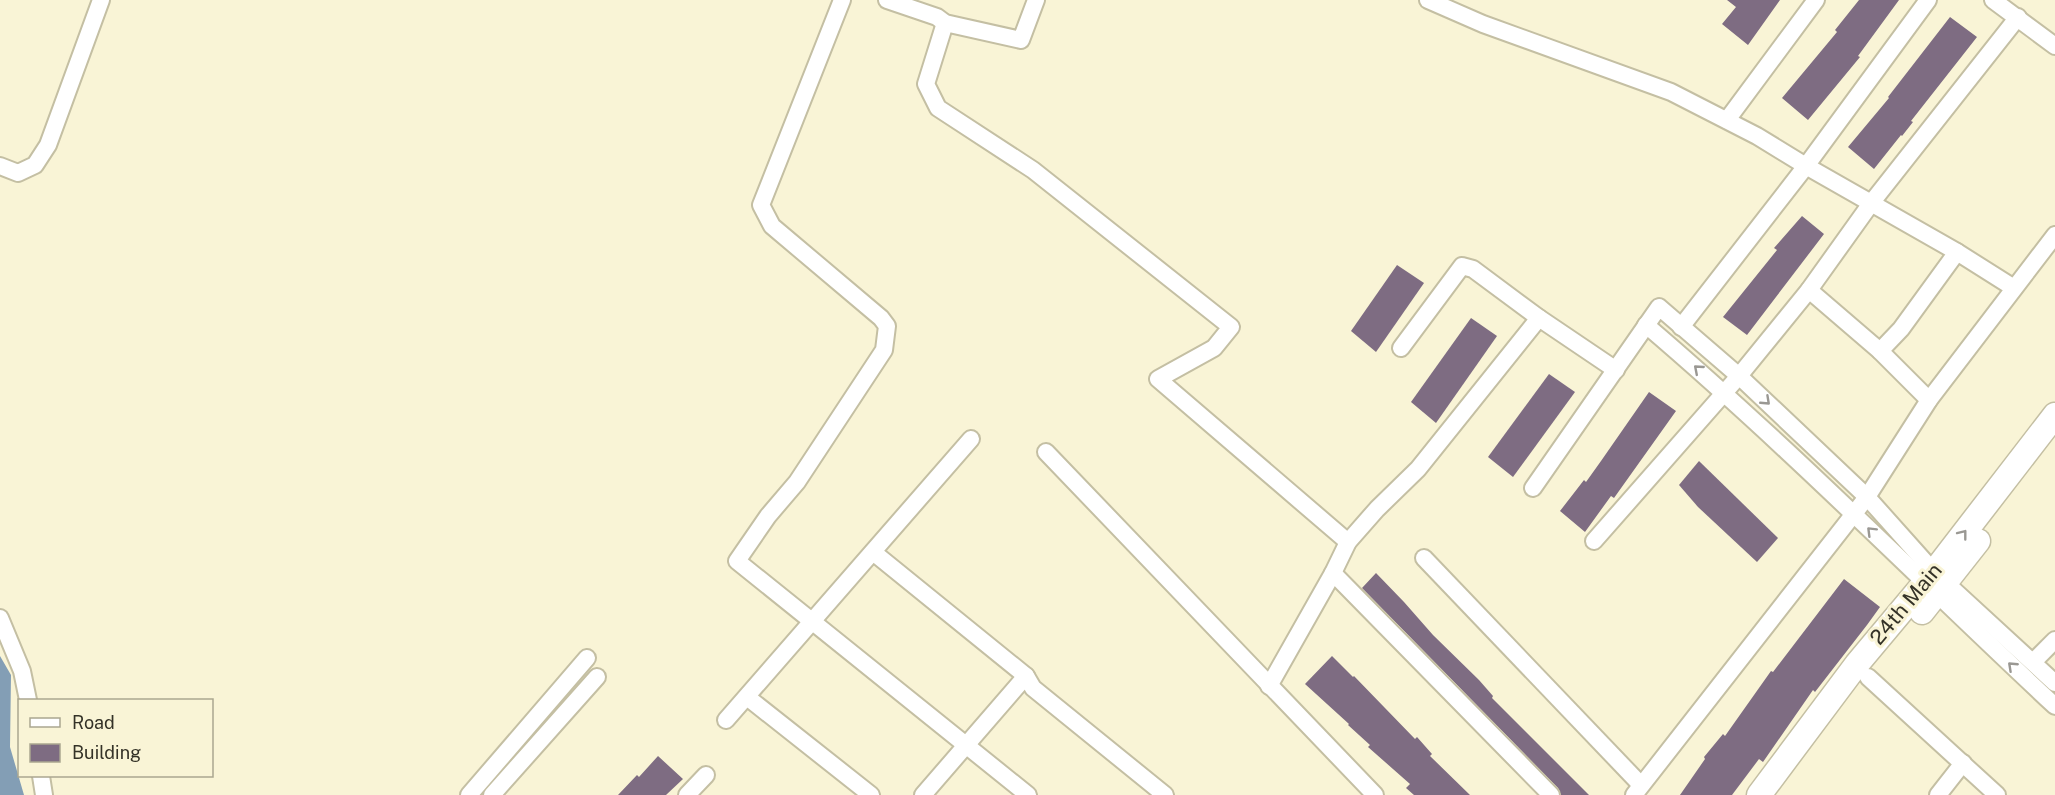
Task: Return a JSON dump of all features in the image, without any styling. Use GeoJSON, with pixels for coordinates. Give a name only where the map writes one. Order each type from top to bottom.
{"type":"FeatureCollection","features":[{"type":"Feature","properties":{"kind":"street"},"geometry":{"type":"LineString","coordinates":[[0,166],[18,173],[35,165],[48,145],[101,0]]}},
{"type":"Feature","properties":{"kind":"street"},"geometry":{"type":"LineString","coordinates":[[842,0],[760,205],[772,226],[881,318],[887,326],[884,350],[797,482],[768,516],[737,561],[1028,795]]}},
{"type":"Feature","properties":{"kind":"street"},"geometry":{"type":"LineString","coordinates":[[887,0],[937,17],[945,23],[1021,40],[1036,0]]}},
{"type":"Feature","properties":{"kind":"street"},"geometry":{"type":"LineString","coordinates":[[1428,0],[1483,24],[1671,92],[1757,136],[1957,252],[2014,288]]}},
{"type":"Feature","properties":{"kind":"street"},"geometry":{"type":"LineString","coordinates":[[1727,120],[1816,0]]}},
{"type":"Feature","properties":{"kind":"street"},"geometry":{"type":"LineString","coordinates":[[1681,327],[1806,166],[1928,0]]}},
{"type":"Feature","properties":{"kind":"street"},"geometry":{"type":"LineString","coordinates":[[1993,0],[2055,46]]}},
{"type":"Feature","properties":{"kind":"street"},"geometry":{"type":"LineString","coordinates":[[1594,541],[1740,376],[1809,290],[1872,202],[2018,17]]}},
{"type":"Feature","properties":{"kind":"street"},"geometry":{"type":"LineString","coordinates":[[945,23],[926,84],[938,108],[1033,171],[1231,327],[1214,348],[1158,379],[1348,542]]}},
{"type":"Feature","properties":{"kind":"street"},"geometry":{"type":"LineString","coordinates":[[1424,558],[1638,790],[1868,496],[1929,400],[2055,235]]}},
{"type":"Feature","properties":{"kind":"street"},"geometry":{"type":"LineString","coordinates":[[1880,351],[1901,329],[1957,252]]}},
{"type":"Feature","properties":{"kind":"street"},"geometry":{"type":"LineString","coordinates":[[1401,348],[1462,266],[1473,269],[1539,318],[1616,370]]}},
{"type":"Feature","properties":{"kind":"street"},"geometry":{"type":"LineString","coordinates":[[1809,290],[1880,351],[1929,400]]}},
{"type":"Feature","properties":{"kind":"street"},"geometry":{"type":"LineString","coordinates":[[1533,488],[1659,307],[1740,376],[1868,496],[1935,583],[2055,706]]}},
{"type":"Feature","properties":{"kind":"street"},"geometry":{"type":"LineString","coordinates":[[1269,686],[1348,542],[1377,509],[1418,469],[1539,318]]}},
{"type":"Feature","properties":{"kind":"street"},"geometry":{"type":"LineString","coordinates":[[1646,325],[1724,392],[1854,513],[1935,583],[2033,662],[2055,683]]}},
{"type":"Feature","properties":{"kind":"street","name":"24th Main"},"geometry":{"type":"LineString","coordinates":[[1759,795],[1857,664],[1935,583],[2055,415]]}},
{"type":"Feature","properties":{"kind":"street"},"geometry":{"type":"LineString","coordinates":[[726,720],[970,439]]}},
{"type":"Feature","properties":{"kind":"street"},"geometry":{"type":"LineString","coordinates":[[1778,795],[1935,583],[2055,442]]}},
{"type":"Feature","properties":{"kind":"street"},"geometry":{"type":"LineString","coordinates":[[1046,452],[1375,795]]}},
{"type":"Feature","properties":{"kind":"street"},"geometry":{"type":"LineString","coordinates":[[873,552],[1026,676],[1033,688],[1165,795]]}},
{"type":"Feature","properties":{"kind":"street"},"geometry":{"type":"LineString","coordinates":[[1333,573],[1551,795]]}},
{"type":"Feature","properties":{"kind":"street"},"geometry":{"type":"LineString","coordinates":[[0,618],[22,671],[28,699]]}},
{"type":"Feature","properties":{"kind":"street"},"geometry":{"type":"LineString","coordinates":[[2033,662],[2055,640]]}},
{"type":"Feature","properties":{"kind":"street"},"geometry":{"type":"LineString","coordinates":[[469,795],[587,658]]}},
{"type":"Feature","properties":{"kind":"street"},"geometry":{"type":"LineString","coordinates":[[923,795],[1026,676]]}},
{"type":"Feature","properties":{"kind":"street"},"geometry":{"type":"LineString","coordinates":[[1868,676],[1997,795]]}},
{"type":"Feature","properties":{"kind":"street"},"geometry":{"type":"LineString","coordinates":[[492,795],[597,677]]}},
{"type":"Feature","properties":{"kind":"street"},"geometry":{"type":"LineString","coordinates":[[747,697],[871,795]]}},
{"type":"Feature","properties":{"kind":"street"},"geometry":{"type":"LineString","coordinates":[[1938,795],[1963,763]]}},
{"type":"Feature","properties":{"kind":"street"},"geometry":{"type":"LineString","coordinates":[[687,795],[706,775]]}},
{"type":"Feature","properties":{"kind":"street"},"geometry":{"type":"LineString","coordinates":[[41,777],[44,795]]}},
{"type":"Feature","properties":{"kind":"water"},"geometry":{"type":"Polygon","coordinates":[[[0,656],[11,675],[10,747],[24,795],[0,795],[0,656]]]}},
{"type":"Feature","properties":{"kind":"building"},"geometry":{"type":"Polygon","coordinates":[[[1727,0],[1780,0],[1748,45],[1722,24],[1736,7],[1727,0]]]}},
{"type":"Feature","properties":{"kind":"building"},"geometry":{"type":"Polygon","coordinates":[[[1859,0],[1899,0],[1858,56],[1860,57],[1808,120],[1782,98],[1837,32],[1835,30],[1859,0]]]}},
{"type":"Feature","properties":{"kind":"building"},"geometry":{"type":"Polygon","coordinates":[[[1950,17],[1977,37],[1911,121],[1913,122],[1874,169],[1848,147],[1889,98],[1950,17]]]}},
{"type":"Feature","properties":{"kind":"building"},"geometry":{"type":"Polygon","coordinates":[[[1802,216],[1824,234],[1747,335],[1723,317],[1777,250],[1774,248],[1802,216]]]}},
{"type":"Feature","properties":{"kind":"building"},"geometry":{"type":"Polygon","coordinates":[[[1397,265],[1424,283],[1376,352],[1351,331],[1397,265]]]}},
{"type":"Feature","properties":{"kind":"building"},"geometry":{"type":"Polygon","coordinates":[[[1471,318],[1497,336],[1436,423],[1411,402],[1471,318]]]}},
{"type":"Feature","properties":{"kind":"building"},"geometry":{"type":"Polygon","coordinates":[[[1549,374],[1575,392],[1513,477],[1488,457],[1549,374]]]}},
{"type":"Feature","properties":{"kind":"building"},"geometry":{"type":"Polygon","coordinates":[[[1649,392],[1676,411],[1614,498],[1611,496],[1585,532],[1560,511],[1584,480],[1586,482],[1649,392]]]}},
{"type":"Feature","properties":{"kind":"building"},"geometry":{"type":"Polygon","coordinates":[[[1699,461],[1778,538],[1757,562],[1698,507],[1679,485],[1699,461]]]}},
{"type":"Feature","properties":{"kind":"building"},"geometry":{"type":"Polygon","coordinates":[[[1376,573],[1433,635],[1479,680],[1493,696],[1492,698],[1589,795],[1561,795],[1558,788],[1362,588],[1376,573]]]}},
{"type":"Feature","properties":{"kind":"building"},"geometry":{"type":"Polygon","coordinates":[[[1844,579],[1880,607],[1815,692],[1813,690],[1763,762],[1759,759],[1732,795],[1680,795],[1705,759],[1704,757],[1723,734],[1725,736],[1771,671],[1773,672],[1844,579]]]}},
{"type":"Feature","properties":{"kind":"building"},"geometry":{"type":"Polygon","coordinates":[[[1332,656],[1415,739],[1417,737],[1432,754],[1430,756],[1470,795],[1414,795],[1406,788],[1410,784],[1368,747],[1370,745],[1305,684],[1332,656]]]}},
{"type":"Feature","properties":{"kind":"building"},"geometry":{"type":"Polygon","coordinates":[[[658,756],[683,779],[666,795],[618,795],[637,775],[639,777],[658,756]]]}}]}
